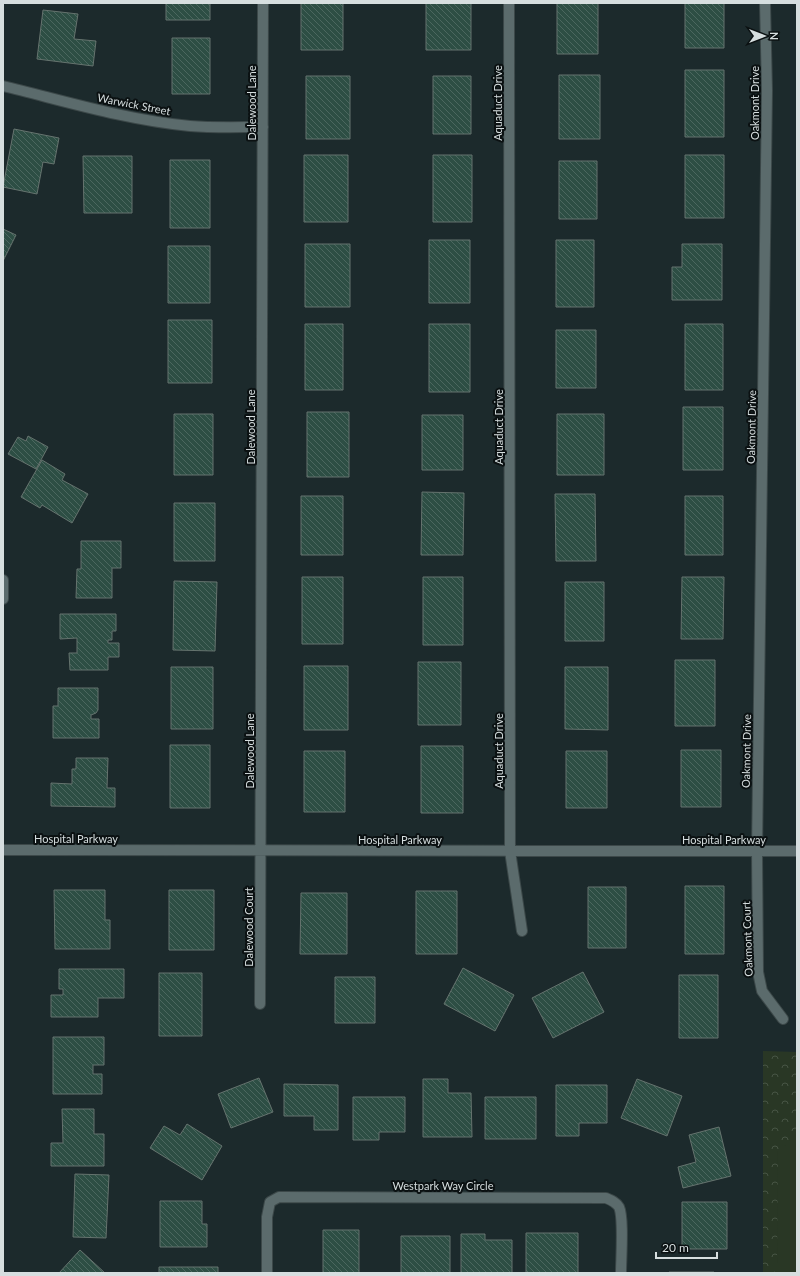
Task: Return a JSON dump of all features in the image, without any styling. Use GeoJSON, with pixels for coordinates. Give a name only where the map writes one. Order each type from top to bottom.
{"type":"FeatureCollection","features":[{"type":"Feature","properties":{"kind":"street","name":"Dalewood Lane"},"geometry":{"type":"LineString","coordinates":[[260,850],[263,3]]}},
{"type":"Feature","properties":{"kind":"street","name":"Aquaduct Drive"},"geometry":{"type":"LineString","coordinates":[[509,3],[510,851],[522,931]]}},
{"type":"Feature","properties":{"kind":"street","name":"Oakmont Drive"},"geometry":{"type":"LineString","coordinates":[[757,851],[767,91],[765,3]]}},
{"type":"Feature","properties":{"kind":"street","name":"Warwick Street"},"geometry":{"type":"LineString","coordinates":[[3,86],[141,120],[191,126],[263,127]]}},
{"type":"Feature","properties":{"kind":"street"},"geometry":{"type":"LineString","coordinates":[[3,580],[3,599]]}},
{"type":"Feature","properties":{"kind":"street","name":"Hospital Parkway"},"geometry":{"type":"LineString","coordinates":[[3,850],[797,851]]}},
{"type":"Feature","properties":{"kind":"street","name":"Dalewood Court"},"geometry":{"type":"LineString","coordinates":[[260,850],[260,1004]]}},
{"type":"Feature","properties":{"kind":"street","name":"Oakmont Court"},"geometry":{"type":"LineString","coordinates":[[757,851],[758,972],[762,991],[783,1018]]}},
{"type":"Feature","properties":{"kind":"street","name":"Westpark Way Circle"},"geometry":{"type":"LineString","coordinates":[[267,1273],[267,1216],[270,1202],[279,1197],[606,1198],[618,1206],[621,1217],[621,1273]]}},
{"type":"Feature","properties":{"kind":"green space"},"geometry":{"type":"Polygon","coordinates":[[[763,1051],[797,1052],[797,1273],[763,1273],[763,1051]]]}},
{"type":"Feature","properties":{"kind":"green space"},"geometry":{"type":"Polygon","coordinates":[[[797,1135],[797,1273],[775,1273],[775,1264],[777,1263],[778,1151],[797,1135]]]}},
{"type":"Feature","properties":{"kind":"building"},"geometry":{"type":"Polygon","coordinates":[[[166,3],[210,3],[210,20],[166,20],[166,3]]]}},
{"type":"Feature","properties":{"kind":"building"},"geometry":{"type":"Polygon","coordinates":[[[301,3],[343,3],[343,50],[301,50],[301,3]]]}},
{"type":"Feature","properties":{"kind":"building"},"geometry":{"type":"Polygon","coordinates":[[[426,3],[471,3],[471,50],[426,50],[426,3]]]}},
{"type":"Feature","properties":{"kind":"building"},"geometry":{"type":"Polygon","coordinates":[[[557,3],[598,3],[598,54],[557,54],[557,3]]]}},
{"type":"Feature","properties":{"kind":"building"},"geometry":{"type":"Polygon","coordinates":[[[685,3],[724,3],[724,48],[685,48],[685,3]]]}},
{"type":"Feature","properties":{"kind":"building"},"geometry":{"type":"Polygon","coordinates":[[[43,10],[78,14],[74,39],[96,41],[93,66],[37,59],[43,10]]]}},
{"type":"Feature","properties":{"kind":"building"},"geometry":{"type":"Polygon","coordinates":[[[172,38],[210,38],[210,94],[172,94],[172,38]]]}},
{"type":"Feature","properties":{"kind":"building"},"geometry":{"type":"Polygon","coordinates":[[[685,70],[724,70],[724,137],[685,137],[685,70]]]}},
{"type":"Feature","properties":{"kind":"building"},"geometry":{"type":"Polygon","coordinates":[[[559,75],[600,75],[600,139],[559,139],[559,75]]]}},
{"type":"Feature","properties":{"kind":"building"},"geometry":{"type":"Polygon","coordinates":[[[306,76],[350,76],[350,139],[306,139],[306,76]]]}},
{"type":"Feature","properties":{"kind":"building"},"geometry":{"type":"Polygon","coordinates":[[[433,76],[471,76],[471,134],[433,134],[433,76]]]}},
{"type":"Feature","properties":{"kind":"building"},"geometry":{"type":"Polygon","coordinates":[[[14,129],[59,138],[54,164],[43,162],[37,194],[3,187],[14,129]]]}},
{"type":"Feature","properties":{"kind":"building"},"geometry":{"type":"Polygon","coordinates":[[[304,155],[348,155],[348,222],[304,222],[304,155]]]}},
{"type":"Feature","properties":{"kind":"building"},"geometry":{"type":"Polygon","coordinates":[[[433,155],[472,155],[472,222],[433,222],[433,155]]]}},
{"type":"Feature","properties":{"kind":"building"},"geometry":{"type":"Polygon","coordinates":[[[685,155],[724,155],[724,218],[685,218],[685,155]]]}},
{"type":"Feature","properties":{"kind":"building"},"geometry":{"type":"Polygon","coordinates":[[[83,156],[132,156],[132,213],[84,213],[83,156]]]}},
{"type":"Feature","properties":{"kind":"building"},"geometry":{"type":"Polygon","coordinates":[[[170,160],[210,160],[210,228],[170,228],[170,160]]]}},
{"type":"Feature","properties":{"kind":"building"},"geometry":{"type":"Polygon","coordinates":[[[559,161],[597,161],[597,219],[559,219],[559,161]]]}},
{"type":"Feature","properties":{"kind":"building"},"geometry":{"type":"Polygon","coordinates":[[[3,229],[16,235],[3,261],[3,229]]]}},
{"type":"Feature","properties":{"kind":"building"},"geometry":{"type":"Polygon","coordinates":[[[429,240],[470,240],[470,303],[429,303],[429,240]]]}},
{"type":"Feature","properties":{"kind":"building"},"geometry":{"type":"Polygon","coordinates":[[[556,240],[594,240],[594,307],[556,307],[556,240]]]}},
{"type":"Feature","properties":{"kind":"building"},"geometry":{"type":"Polygon","coordinates":[[[305,244],[350,244],[350,307],[305,307],[305,244]]]}},
{"type":"Feature","properties":{"kind":"building"},"geometry":{"type":"Polygon","coordinates":[[[682,244],[722,244],[722,300],[672,300],[672,267],[682,267],[682,244]]]}},
{"type":"Feature","properties":{"kind":"building"},"geometry":{"type":"Polygon","coordinates":[[[168,246],[210,246],[210,303],[168,303],[168,246]]]}},
{"type":"Feature","properties":{"kind":"building"},"geometry":{"type":"Polygon","coordinates":[[[168,320],[212,320],[212,383],[168,383],[168,320]]]}},
{"type":"Feature","properties":{"kind":"building"},"geometry":{"type":"Polygon","coordinates":[[[305,324],[343,324],[343,390],[305,390],[305,324]]]}},
{"type":"Feature","properties":{"kind":"building"},"geometry":{"type":"Polygon","coordinates":[[[429,324],[470,324],[470,392],[429,392],[429,324]]]}},
{"type":"Feature","properties":{"kind":"building"},"geometry":{"type":"Polygon","coordinates":[[[685,324],[723,324],[723,390],[685,390],[685,324]]]}},
{"type":"Feature","properties":{"kind":"building"},"geometry":{"type":"Polygon","coordinates":[[[556,330],[596,330],[596,388],[556,388],[556,330]]]}},
{"type":"Feature","properties":{"kind":"building"},"geometry":{"type":"Polygon","coordinates":[[[683,407],[723,407],[723,470],[683,470],[683,407]]]}},
{"type":"Feature","properties":{"kind":"building"},"geometry":{"type":"Polygon","coordinates":[[[307,412],[349,412],[349,477],[307,477],[307,412]]]}},
{"type":"Feature","properties":{"kind":"building"},"geometry":{"type":"Polygon","coordinates":[[[174,414],[213,414],[213,475],[174,475],[174,414]]]}},
{"type":"Feature","properties":{"kind":"building"},"geometry":{"type":"Polygon","coordinates":[[[557,414],[604,414],[604,475],[557,475],[557,414]]]}},
{"type":"Feature","properties":{"kind":"building"},"geometry":{"type":"Polygon","coordinates":[[[422,415],[463,415],[463,470],[422,470],[422,415]]]}},
{"type":"Feature","properties":{"kind":"building"},"geometry":{"type":"Polygon","coordinates":[[[28,436],[48,447],[36,469],[8,454],[18,437],[26,441],[28,436]]]}},
{"type":"Feature","properties":{"kind":"building"},"geometry":{"type":"Polygon","coordinates":[[[42,460],[65,474],[62,480],[88,494],[72,523],[42,505],[40,508],[21,497],[42,460]]]}},
{"type":"Feature","properties":{"kind":"building"},"geometry":{"type":"Polygon","coordinates":[[[422,492],[464,493],[463,555],[421,555],[422,492]]]}},
{"type":"Feature","properties":{"kind":"building"},"geometry":{"type":"Polygon","coordinates":[[[555,494],[595,494],[596,561],[556,561],[555,494]]]}},
{"type":"Feature","properties":{"kind":"building"},"geometry":{"type":"Polygon","coordinates":[[[301,496],[343,496],[343,555],[301,555],[301,496]]]}},
{"type":"Feature","properties":{"kind":"building"},"geometry":{"type":"Polygon","coordinates":[[[685,496],[723,496],[723,555],[685,555],[685,496]]]}},
{"type":"Feature","properties":{"kind":"building"},"geometry":{"type":"Polygon","coordinates":[[[174,503],[215,503],[215,561],[174,561],[174,503]]]}},
{"type":"Feature","properties":{"kind":"building"},"geometry":{"type":"Polygon","coordinates":[[[81,541],[121,541],[121,568],[112,568],[112,598],[76,598],[77,569],[81,569],[81,541]]]}},
{"type":"Feature","properties":{"kind":"building"},"geometry":{"type":"Polygon","coordinates":[[[302,577],[343,577],[343,644],[302,644],[302,577]]]}},
{"type":"Feature","properties":{"kind":"building"},"geometry":{"type":"Polygon","coordinates":[[[423,577],[463,577],[463,645],[423,645],[423,577]]]}},
{"type":"Feature","properties":{"kind":"building"},"geometry":{"type":"Polygon","coordinates":[[[682,577],[724,577],[723,639],[681,639],[682,577]]]}},
{"type":"Feature","properties":{"kind":"building"},"geometry":{"type":"Polygon","coordinates":[[[174,581],[217,582],[215,651],[173,650],[174,581]]]}},
{"type":"Feature","properties":{"kind":"building"},"geometry":{"type":"Polygon","coordinates":[[[565,582],[604,582],[604,641],[565,641],[565,582]]]}},
{"type":"Feature","properties":{"kind":"building"},"geometry":{"type":"Polygon","coordinates":[[[60,614],[116,614],[116,631],[112,631],[112,640],[108,640],[108,643],[119,643],[119,657],[108,657],[108,670],[70,670],[69,653],[77,653],[77,638],[60,639],[60,614]]]}},
{"type":"Feature","properties":{"kind":"building"},"geometry":{"type":"Polygon","coordinates":[[[675,660],[715,660],[715,726],[675,726],[675,660]]]}},
{"type":"Feature","properties":{"kind":"building"},"geometry":{"type":"Polygon","coordinates":[[[418,662],[461,662],[461,725],[418,725],[418,662]]]}},
{"type":"Feature","properties":{"kind":"building"},"geometry":{"type":"Polygon","coordinates":[[[304,666],[348,666],[348,730],[304,730],[304,666]]]}},
{"type":"Feature","properties":{"kind":"building"},"geometry":{"type":"Polygon","coordinates":[[[171,667],[213,667],[213,729],[171,729],[171,667]]]}},
{"type":"Feature","properties":{"kind":"building"},"geometry":{"type":"Polygon","coordinates":[[[565,667],[608,667],[608,730],[565,729],[565,667]]]}},
{"type":"Feature","properties":{"kind":"building"},"geometry":{"type":"Polygon","coordinates":[[[58,688],[98,688],[98,710],[96,713],[91,715],[91,719],[99,719],[99,738],[53,738],[53,706],[58,706],[58,688]]]}},
{"type":"Feature","properties":{"kind":"building"},"geometry":{"type":"Polygon","coordinates":[[[170,745],[210,745],[210,808],[170,808],[170,745]]]}},
{"type":"Feature","properties":{"kind":"building"},"geometry":{"type":"Polygon","coordinates":[[[421,746],[463,746],[463,813],[421,813],[421,746]]]}},
{"type":"Feature","properties":{"kind":"building"},"geometry":{"type":"Polygon","coordinates":[[[681,750],[721,750],[721,807],[681,807],[681,750]]]}},
{"type":"Feature","properties":{"kind":"building"},"geometry":{"type":"Polygon","coordinates":[[[304,751],[345,751],[345,812],[304,812],[304,751]]]}},
{"type":"Feature","properties":{"kind":"building"},"geometry":{"type":"Polygon","coordinates":[[[566,751],[607,751],[607,808],[566,808],[566,751]]]}},
{"type":"Feature","properties":{"kind":"building"},"geometry":{"type":"Polygon","coordinates":[[[76,758],[108,758],[107,788],[115,788],[115,807],[51,806],[51,783],[72,784],[72,769],[76,769],[76,758]]]}},
{"type":"Feature","properties":{"kind":"building"},"geometry":{"type":"Polygon","coordinates":[[[685,886],[724,886],[724,954],[685,954],[685,886]]]}},
{"type":"Feature","properties":{"kind":"building"},"geometry":{"type":"Polygon","coordinates":[[[588,887],[626,887],[626,948],[588,948],[588,887]]]}},
{"type":"Feature","properties":{"kind":"building"},"geometry":{"type":"Polygon","coordinates":[[[54,890],[105,890],[105,920],[110,920],[110,949],[55,949],[54,890]]]}},
{"type":"Feature","properties":{"kind":"building"},"geometry":{"type":"Polygon","coordinates":[[[169,890],[214,890],[214,950],[169,950],[169,890]]]}},
{"type":"Feature","properties":{"kind":"building"},"geometry":{"type":"Polygon","coordinates":[[[416,891],[457,891],[457,954],[416,954],[416,891]]]}},
{"type":"Feature","properties":{"kind":"building"},"geometry":{"type":"Polygon","coordinates":[[[301,893],[347,893],[347,954],[300,954],[301,893]]]}},
{"type":"Feature","properties":{"kind":"building"},"geometry":{"type":"Polygon","coordinates":[[[463,968],[514,995],[495,1031],[444,1004],[463,968]]]}},
{"type":"Feature","properties":{"kind":"building"},"geometry":{"type":"Polygon","coordinates":[[[59,969],[124,969],[124,998],[98,998],[98,1017],[51,1017],[51,995],[63,995],[63,989],[59,989],[59,969]]]}},
{"type":"Feature","properties":{"kind":"building"},"geometry":{"type":"Polygon","coordinates":[[[583,972],[604,1012],[553,1038],[532,998],[583,972]]]}},
{"type":"Feature","properties":{"kind":"building"},"geometry":{"type":"Polygon","coordinates":[[[159,973],[202,973],[202,1036],[159,1036],[159,973]]]}},
{"type":"Feature","properties":{"kind":"building"},"geometry":{"type":"Polygon","coordinates":[[[679,975],[718,975],[718,1038],[679,1038],[679,975]]]}},
{"type":"Feature","properties":{"kind":"building"},"geometry":{"type":"Polygon","coordinates":[[[335,977],[375,977],[375,1023],[335,1023],[335,977]]]}},
{"type":"Feature","properties":{"kind":"building"},"geometry":{"type":"Polygon","coordinates":[[[53,1037],[104,1037],[104,1065],[93,1065],[93,1074],[102,1074],[102,1094],[53,1094],[53,1037]]]}},
{"type":"Feature","properties":{"kind":"building"},"geometry":{"type":"Polygon","coordinates":[[[259,1078],[273,1112],[231,1128],[218,1094],[259,1078]]]}},
{"type":"Feature","properties":{"kind":"building"},"geometry":{"type":"Polygon","coordinates":[[[423,1079],[448,1079],[448,1093],[471,1093],[472,1137],[423,1137],[423,1079]]]}},
{"type":"Feature","properties":{"kind":"building"},"geometry":{"type":"Polygon","coordinates":[[[637,1079],[682,1096],[667,1136],[621,1118],[637,1079]]]}},
{"type":"Feature","properties":{"kind":"building"},"geometry":{"type":"Polygon","coordinates":[[[284,1084],[338,1085],[338,1130],[314,1130],[314,1116],[284,1116],[284,1084]]]}},
{"type":"Feature","properties":{"kind":"building"},"geometry":{"type":"Polygon","coordinates":[[[556,1085],[607,1085],[607,1123],[579,1123],[579,1136],[556,1136],[556,1085]]]}},
{"type":"Feature","properties":{"kind":"building"},"geometry":{"type":"Polygon","coordinates":[[[353,1097],[405,1097],[405,1132],[379,1132],[379,1140],[353,1140],[353,1097]]]}},
{"type":"Feature","properties":{"kind":"building"},"geometry":{"type":"Polygon","coordinates":[[[485,1097],[536,1097],[536,1139],[485,1139],[485,1097]]]}},
{"type":"Feature","properties":{"kind":"building"},"geometry":{"type":"Polygon","coordinates":[[[62,1109],[94,1109],[94,1134],[104,1134],[104,1166],[51,1166],[51,1143],[63,1143],[62,1109]]]}},
{"type":"Feature","properties":{"kind":"building"},"geometry":{"type":"Polygon","coordinates":[[[187,1124],[222,1146],[202,1180],[150,1148],[164,1126],[180,1135],[187,1124]]]}},
{"type":"Feature","properties":{"kind":"building"},"geometry":{"type":"Polygon","coordinates":[[[719,1127],[731,1176],[683,1188],[678,1167],[696,1162],[689,1135],[719,1127]]]}},
{"type":"Feature","properties":{"kind":"building"},"geometry":{"type":"Polygon","coordinates":[[[75,1174],[109,1175],[106,1238],[73,1237],[75,1174]]]}},
{"type":"Feature","properties":{"kind":"building"},"geometry":{"type":"Polygon","coordinates":[[[160,1201],[202,1201],[202,1224],[207,1224],[207,1247],[160,1247],[160,1201]]]}},
{"type":"Feature","properties":{"kind":"building"},"geometry":{"type":"Polygon","coordinates":[[[682,1202],[727,1202],[727,1249],[682,1249],[682,1202]]]}},
{"type":"Feature","properties":{"kind":"building"},"geometry":{"type":"Polygon","coordinates":[[[323,1230],[359,1230],[359,1273],[323,1273],[323,1230]]]}},
{"type":"Feature","properties":{"kind":"building"},"geometry":{"type":"Polygon","coordinates":[[[526,1233],[578,1233],[578,1273],[526,1273],[526,1233]]]}},
{"type":"Feature","properties":{"kind":"building"},"geometry":{"type":"Polygon","coordinates":[[[461,1234],[485,1234],[485,1240],[512,1240],[512,1273],[461,1273],[461,1234]]]}},
{"type":"Feature","properties":{"kind":"building"},"geometry":{"type":"Polygon","coordinates":[[[401,1236],[450,1236],[450,1273],[401,1273],[401,1236]]]}},
{"type":"Feature","properties":{"kind":"building"},"geometry":{"type":"Polygon","coordinates":[[[80,1250],[105,1273],[59,1273],[80,1250]]]}},
{"type":"Feature","properties":{"kind":"building"},"geometry":{"type":"Polygon","coordinates":[[[159,1267],[218,1267],[218,1273],[159,1273],[159,1267]]]}},
{"type":"Feature","properties":{"kind":"building"},"geometry":{"type":"Polygon","coordinates":[[[714,1272],[714,1273],[669,1273],[714,1272]]]}}]}
